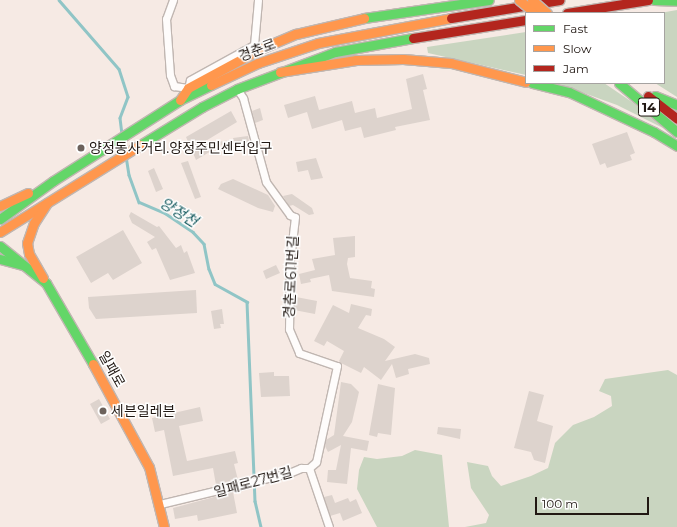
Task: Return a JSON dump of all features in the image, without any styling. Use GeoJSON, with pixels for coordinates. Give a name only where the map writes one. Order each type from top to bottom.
{"type":"FeatureCollection","features":[{"type":"Feature","properties":{"kind":"main road"},"geometry":{"type":"LineString","coordinates":[[180,100],[188,88],[252,53],[296,34],[328,25],[489,0]]}},
{"type":"Feature","properties":{"kind":"main road"},"geometry":{"type":"LineString","coordinates":[[519,0],[534,12]]}},
{"type":"Feature","properties":{"kind":"main road"},"geometry":{"type":"LineString","coordinates":[[532,0],[546,12]]}},
{"type":"Feature","properties":{"kind":"main road","name":"경춘로"},"geometry":{"type":"LineString","coordinates":[[0,219],[53,181],[180,100],[258,63],[318,43],[430,20],[560,0]]}},
{"type":"Feature","properties":{"kind":"main road"},"geometry":{"type":"LineString","coordinates":[[573,12],[648,0]]}},
{"type":"Feature","properties":{"kind":"main road"},"geometry":{"type":"LineString","coordinates":[[654,0],[677,1]]}},
{"type":"Feature","properties":{"kind":"main road","name":"경춘로"},"geometry":{"type":"LineString","coordinates":[[0,232],[49,200],[202,106],[237,89],[335,52],[378,43],[525,20]]}},
{"type":"Feature","properties":{"kind":"main road"},"geometry":{"type":"LineString","coordinates":[[280,72],[356,60],[403,59],[451,63],[525,82]]}},
{"type":"Feature","properties":{"kind":"main road"},"geometry":{"type":"LineString","coordinates":[[536,84],[569,92],[654,132],[677,146]]}},
{"type":"Feature","properties":{"kind":"main road","name":"14"},"geometry":{"type":"LineString","coordinates":[[620,84],[677,132]]}},
{"type":"Feature","properties":{"kind":"main road","name":"14"},"geometry":{"type":"LineString","coordinates":[[633,84],[677,119]]}},
{"type":"Feature","properties":{"kind":"main road"},"geometry":{"type":"LineString","coordinates":[[643,92],[677,105]]}},
{"type":"Feature","properties":{"kind":"main road"},"geometry":{"type":"LineString","coordinates":[[0,206],[53,181]]}},
{"type":"Feature","properties":{"kind":"main road"},"geometry":{"type":"LineString","coordinates":[[46,283],[30,254],[27,243],[34,223],[49,200]]}},
{"type":"Feature","properties":{"kind":"main road","name":"일패로"},"geometry":{"type":"LineString","coordinates":[[0,246],[46,283],[71,323],[149,467],[160,504],[164,527]]}},
{"type":"Feature","properties":{"kind":"main road"},"geometry":{"type":"LineString","coordinates":[[0,260],[26,266]]}},
{"type":"Feature","properties":{"kind":"street"},"geometry":{"type":"LineString","coordinates":[[173,0],[166,19],[170,75],[174,86],[188,88],[190,80],[254,45],[258,0]]}},
{"type":"Feature","properties":{"kind":"street","name":"경춘로611번길"},"geometry":{"type":"LineString","coordinates":[[237,89],[242,98],[266,182],[290,215],[295,217],[287,320],[291,335],[299,353],[337,366],[316,462],[309,468]]}},
{"type":"Feature","properties":{"kind":"street","name":"일패로27번길"},"geometry":{"type":"LineString","coordinates":[[160,504],[260,480],[301,468],[309,468],[329,527]]}},
{"type":"Feature","properties":{"kind":"green space"},"geometry":{"type":"Polygon","coordinates":[[[677,10],[677,97],[657,84],[665,84],[665,12],[677,10]]]}},
{"type":"Feature","properties":{"kind":"green space"},"geometry":{"type":"Polygon","coordinates":[[[525,32],[525,75],[428,53],[427,47],[525,32]]]}},
{"type":"Feature","properties":{"kind":"green space"},"geometry":{"type":"Polygon","coordinates":[[[559,84],[605,84],[632,102],[663,128],[617,105],[559,84]]]}},
{"type":"Feature","properties":{"kind":"green space"},"geometry":{"type":"Polygon","coordinates":[[[668,370],[677,375],[677,527],[465,527],[486,523],[489,515],[471,488],[467,462],[488,466],[492,476],[501,486],[531,476],[548,468],[555,443],[573,425],[594,417],[612,406],[611,396],[599,391],[605,379],[668,370]]]}},
{"type":"Feature","properties":{"kind":"green space"},"geometry":{"type":"Polygon","coordinates":[[[415,450],[442,455],[449,527],[377,527],[357,489],[359,470],[364,457],[377,459],[402,456],[415,450]]]}},
{"type":"Feature","properties":{"kind":"building"},"geometry":{"type":"Polygon","coordinates":[[[423,74],[427,89],[423,90],[430,120],[395,127],[396,130],[364,138],[361,127],[345,131],[342,120],[312,129],[307,112],[288,118],[284,105],[315,96],[319,110],[352,101],[355,113],[375,108],[377,118],[412,109],[406,79],[423,74]]]}},
{"type":"Feature","properties":{"kind":"building"},"geometry":{"type":"Polygon","coordinates":[[[260,108],[263,120],[255,123],[252,111],[260,108]]]}},
{"type":"Feature","properties":{"kind":"building"},"geometry":{"type":"Polygon","coordinates":[[[231,111],[237,122],[199,145],[230,140],[196,160],[186,137],[231,111]]]}},
{"type":"Feature","properties":{"kind":"building"},"geometry":{"type":"Polygon","coordinates":[[[627,132],[635,153],[630,155],[632,160],[607,168],[605,163],[600,165],[592,144],[627,132]]]}},
{"type":"Feature","properties":{"kind":"building"},"geometry":{"type":"Polygon","coordinates":[[[248,136],[250,146],[235,149],[233,138],[248,136]]]}},
{"type":"Feature","properties":{"kind":"building"},"geometry":{"type":"Polygon","coordinates":[[[316,158],[323,178],[311,180],[308,170],[298,172],[296,162],[316,158]]]}},
{"type":"Feature","properties":{"kind":"building"},"geometry":{"type":"Polygon","coordinates":[[[188,161],[201,197],[195,199],[181,163],[188,161]]]}},
{"type":"Feature","properties":{"kind":"building"},"geometry":{"type":"Polygon","coordinates":[[[154,168],[163,189],[156,192],[148,171],[154,168]]]}},
{"type":"Feature","properties":{"kind":"building"},"geometry":{"type":"Polygon","coordinates":[[[233,179],[268,195],[275,206],[273,212],[258,208],[218,189],[221,184],[233,179]]]}},
{"type":"Feature","properties":{"kind":"building"},"geometry":{"type":"Polygon","coordinates":[[[292,194],[312,208],[314,214],[309,215],[293,205],[289,206],[283,196],[292,194]]]}},
{"type":"Feature","properties":{"kind":"building"},"geometry":{"type":"Polygon","coordinates":[[[131,212],[157,227],[159,226],[176,248],[181,245],[184,253],[187,251],[195,273],[170,280],[156,248],[152,250],[147,242],[155,237],[132,223],[129,216],[131,212]]]}},
{"type":"Feature","properties":{"kind":"building"},"geometry":{"type":"Polygon","coordinates":[[[123,230],[142,263],[113,280],[108,273],[91,283],[76,257],[123,230]]]}},
{"type":"Feature","properties":{"kind":"building"},"geometry":{"type":"Polygon","coordinates":[[[355,236],[355,257],[348,258],[347,264],[350,278],[372,281],[371,288],[375,289],[374,297],[332,291],[329,275],[310,279],[311,282],[301,284],[299,274],[315,270],[312,259],[335,255],[333,238],[355,236]]]}},
{"type":"Feature","properties":{"kind":"building"},"geometry":{"type":"Polygon","coordinates":[[[276,265],[280,273],[266,279],[263,271],[276,265]]]}},
{"type":"Feature","properties":{"kind":"building"},"geometry":{"type":"Polygon","coordinates":[[[196,290],[197,313],[96,319],[89,308],[88,297],[196,290]]]}},
{"type":"Feature","properties":{"kind":"building"},"geometry":{"type":"Polygon","coordinates":[[[296,297],[317,301],[315,314],[294,310],[296,297]]]}},
{"type":"Feature","properties":{"kind":"building"},"geometry":{"type":"Polygon","coordinates":[[[351,304],[372,309],[371,316],[366,315],[358,328],[384,339],[395,347],[385,361],[415,354],[429,358],[430,364],[408,369],[409,374],[396,378],[392,364],[381,380],[364,367],[361,373],[341,363],[339,361],[344,351],[327,341],[324,346],[314,341],[333,305],[349,313],[351,304]]]}},
{"type":"Feature","properties":{"kind":"building"},"geometry":{"type":"Polygon","coordinates":[[[222,309],[224,324],[220,324],[221,328],[214,329],[211,311],[222,309]]]}},
{"type":"Feature","properties":{"kind":"building"},"geometry":{"type":"Polygon","coordinates":[[[274,372],[274,376],[289,376],[290,396],[261,397],[259,373],[274,372]]]}},
{"type":"Feature","properties":{"kind":"building"},"geometry":{"type":"Polygon","coordinates":[[[341,382],[351,384],[359,392],[352,422],[343,436],[369,441],[367,451],[351,448],[347,484],[327,482],[328,470],[336,470],[341,445],[328,452],[325,446],[326,440],[334,435],[341,382]]]}},
{"type":"Feature","properties":{"kind":"building"},"geometry":{"type":"Polygon","coordinates":[[[378,384],[395,388],[391,435],[378,433],[377,437],[369,435],[378,384]]]}},
{"type":"Feature","properties":{"kind":"building"},"geometry":{"type":"Polygon","coordinates":[[[529,391],[544,395],[537,421],[553,426],[545,463],[534,460],[531,452],[514,448],[529,391]]]}},
{"type":"Feature","properties":{"kind":"building"},"geometry":{"type":"Polygon","coordinates":[[[99,399],[110,419],[101,424],[90,404],[99,399]]]}},
{"type":"Feature","properties":{"kind":"building"},"geometry":{"type":"Polygon","coordinates":[[[200,407],[203,421],[179,426],[187,461],[235,451],[238,463],[234,464],[238,480],[216,485],[213,468],[173,476],[164,430],[155,432],[152,418],[200,407]]]}},
{"type":"Feature","properties":{"kind":"building"},"geometry":{"type":"Polygon","coordinates":[[[438,427],[461,429],[460,439],[437,434],[438,427]]]}},
{"type":"Feature","properties":{"kind":"building"},"geometry":{"type":"Polygon","coordinates":[[[233,492],[237,513],[198,521],[197,515],[175,519],[173,508],[233,492]]]}},
{"type":"Feature","properties":{"kind":"building"},"geometry":{"type":"Polygon","coordinates":[[[332,495],[335,503],[348,498],[350,502],[356,499],[362,513],[343,521],[340,513],[330,516],[324,497],[332,495]]]}},
{"type":"Feature","properties":{"kind":"waterway","name":"양정천"},"geometry":{"type":"LineString","coordinates":[[59,0],[119,69],[128,97],[120,118],[122,134]]}},
{"type":"Feature","properties":{"kind":"waterway","name":"양정천"},"geometry":{"type":"LineString","coordinates":[[123,138],[125,151]]}},
{"type":"Feature","properties":{"kind":"waterway","name":"양정천"},"geometry":{"type":"LineString","coordinates":[[126,156],[129,175],[139,202],[165,213],[193,232],[204,244],[209,269],[215,284],[247,302],[255,501],[261,527]]}},
{"type":"Feature","properties":{"kind":"traffic: fast"},"geometry":{"type":"LineString","coordinates":[[364,18],[489,0]]}},
{"type":"Feature","properties":{"kind":"traffic: fast"},"geometry":{"type":"LineString","coordinates":[[654,0],[677,1]]}},
{"type":"Feature","properties":{"kind":"traffic: fast"},"geometry":{"type":"LineString","coordinates":[[140,145],[202,107],[237,89],[335,52],[413,38]]}},
{"type":"Feature","properties":{"kind":"traffic: fast"},"geometry":{"type":"LineString","coordinates":[[536,84],[569,92],[654,132],[677,146]]}},
{"type":"Feature","properties":{"kind":"traffic: fast"},"geometry":{"type":"LineString","coordinates":[[620,84],[677,132]]}},
{"type":"Feature","properties":{"kind":"traffic: fast"},"geometry":{"type":"LineString","coordinates":[[0,219],[53,181],[180,100],[211,85]]}},
{"type":"Feature","properties":{"kind":"traffic: fast"},"geometry":{"type":"LineString","coordinates":[[655,96],[677,105]]}},
{"type":"Feature","properties":{"kind":"traffic: fast"},"geometry":{"type":"LineString","coordinates":[[0,246],[46,283],[93,364]]}},
{"type":"Feature","properties":{"kind":"traffic: fast"},"geometry":{"type":"LineString","coordinates":[[0,259],[23,265]]}},
{"type":"Feature","properties":{"kind":"traffic: slow"},"geometry":{"type":"LineString","coordinates":[[519,0],[534,12]]}},
{"type":"Feature","properties":{"kind":"traffic: slow"},"geometry":{"type":"LineString","coordinates":[[532,0],[546,12]]}},
{"type":"Feature","properties":{"kind":"traffic: slow"},"geometry":{"type":"LineString","coordinates":[[180,100],[188,88],[260,49],[296,34],[364,18]]}},
{"type":"Feature","properties":{"kind":"traffic: slow"},"geometry":{"type":"LineString","coordinates":[[211,85],[258,63],[318,43],[451,18]]}},
{"type":"Feature","properties":{"kind":"traffic: slow"},"geometry":{"type":"LineString","coordinates":[[280,72],[356,60],[403,59],[451,63],[525,82]]}},
{"type":"Feature","properties":{"kind":"traffic: slow"},"geometry":{"type":"LineString","coordinates":[[0,232],[140,145]]}},
{"type":"Feature","properties":{"kind":"traffic: slow"},"geometry":{"type":"LineString","coordinates":[[0,206],[28,193]]}},
{"type":"Feature","properties":{"kind":"traffic: slow"},"geometry":{"type":"LineString","coordinates":[[43,278],[29,254],[27,243],[34,223],[47,203]]}},
{"type":"Feature","properties":{"kind":"traffic: slow"},"geometry":{"type":"LineString","coordinates":[[93,364],[149,467],[164,527]]}},
{"type":"Feature","properties":{"kind":"traffic: jam"},"geometry":{"type":"LineString","coordinates":[[451,18],[560,0]]}},
{"type":"Feature","properties":{"kind":"traffic: jam"},"geometry":{"type":"LineString","coordinates":[[573,12],[648,0]]}},
{"type":"Feature","properties":{"kind":"traffic: jam"},"geometry":{"type":"LineString","coordinates":[[413,38],[525,20]]}},
{"type":"Feature","properties":{"kind":"traffic: jam"},"geometry":{"type":"LineString","coordinates":[[648,96],[677,119]]}},
{"type":"Feature","properties":{"kind":"place","name":"양정동사거리.양정주민센터입구"},"geometry":{"type":"Point","coordinates":[81,148]}},
{"type":"Feature","properties":{"kind":"place","name":"세븐일레븐"},"geometry":{"type":"Point","coordinates":[103,411]}}]}
